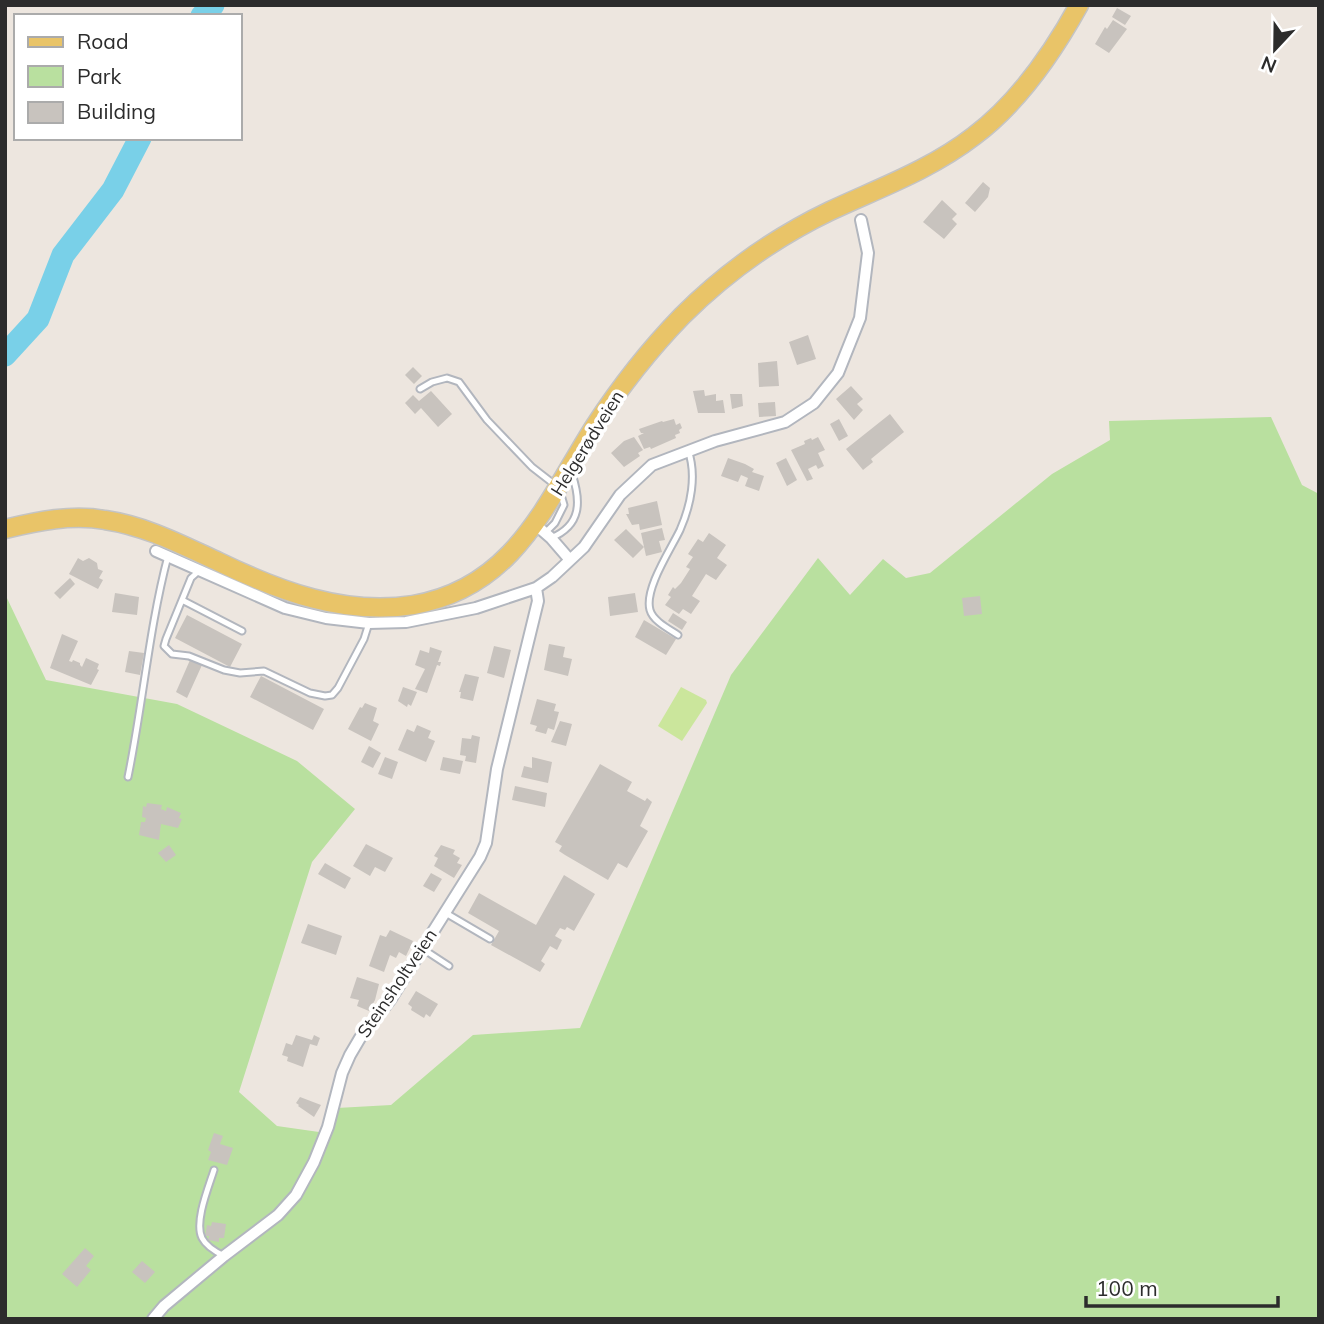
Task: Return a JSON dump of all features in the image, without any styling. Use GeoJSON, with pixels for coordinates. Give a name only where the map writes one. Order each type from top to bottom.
{"type":"FeatureCollection","features":[{"type":"Feature","properties":{"kind":"main road","name":"Helgerødveien"},"geometry":{"type":"LineString","coordinates":[[5,529],[72,518],[125,523],[172,540],[261,582],[295,594],[346,606],[374,608],[416,605],[467,586],[544,532],[559,488],[593,429],[628,379],[663,336],[701,299],[745,262],[788,234],[911,175],[949,154],[977,134],[1030,79],[1079,5]]}},
{"type":"Feature","properties":{"kind":"street"},"geometry":{"type":"LineString","coordinates":[[156,551],[285,608],[326,618],[369,623],[407,622],[476,608],[536,588],[584,547],[620,495],[652,465],[688,450],[786,422],[814,403],[838,373],[860,318],[868,253],[861,220]]}},
{"type":"Feature","properties":{"kind":"street"},"geometry":{"type":"LineString","coordinates":[[544,532],[570,560]]}},
{"type":"Feature","properties":{"kind":"street","name":"Steinsholtveien"},"geometry":{"type":"LineString","coordinates":[[153,1319],[164,1306],[224,1256],[278,1215],[296,1195],[314,1162],[350,1055],[390,1000],[472,871],[486,843],[497,769],[538,601],[536,588]]}},
{"type":"Feature","properties":{"kind":"lane"},"geometry":{"type":"LineString","coordinates":[[420,390],[432,382],[447,378],[458,382],[487,420],[523,458],[559,488]]}},
{"type":"Feature","properties":{"kind":"lane"},"geometry":{"type":"LineString","coordinates":[[678,635],[653,617],[649,608],[654,581],[680,530],[689,498],[693,463],[688,450]]}},
{"type":"Feature","properties":{"kind":"lane"},"geometry":{"type":"LineString","coordinates":[[544,532],[562,533],[570,526],[578,510],[577,489],[570,468]]}},
{"type":"Feature","properties":{"kind":"lane"},"geometry":{"type":"LineString","coordinates":[[128,777],[141,714],[152,628],[168,556]]}},
{"type":"Feature","properties":{"kind":"lane"},"geometry":{"type":"LineString","coordinates":[[200,570],[191,578],[166,639],[164,646],[172,654],[189,656],[223,670],[240,673],[264,671],[310,693],[332,695],[364,639],[369,623]]}},
{"type":"Feature","properties":{"kind":"lane"},"geometry":{"type":"LineString","coordinates":[[182,600],[242,631]]}},
{"type":"Feature","properties":{"kind":"lane"},"geometry":{"type":"LineString","coordinates":[[444,912],[490,939]]}},
{"type":"Feature","properties":{"kind":"lane"},"geometry":{"type":"LineString","coordinates":[[421,948],[449,966]]}},
{"type":"Feature","properties":{"kind":"lane"},"geometry":{"type":"LineString","coordinates":[[214,1170],[200,1226],[203,1240],[224,1256]]}},
{"type":"Feature","properties":{"kind":"green space"},"geometry":{"type":"Polygon","coordinates":[[[1271,417],[1302,485],[1319,494],[1319,1319],[5,1319],[5,594],[46,680],[177,704],[297,761],[355,809],[312,862],[239,1092],[277,1126],[326,1133],[337,1108],[391,1105],[473,1035],[580,1028],[731,675],[818,558],[850,595],[883,559],[906,578],[930,573],[1052,474],[1110,440],[1109,421],[1271,417]]]}},
{"type":"Feature","properties":{"kind":"green space"},"geometry":{"type":"Polygon","coordinates":[[[681,687],[707,703],[682,741],[658,726],[681,687]]]}},
{"type":"Feature","properties":{"kind":"building"},"geometry":{"type":"Polygon","coordinates":[[[1117,8],[1131,16],[1125,25],[1112,17],[1117,8]]]}},
{"type":"Feature","properties":{"kind":"building"},"geometry":{"type":"Polygon","coordinates":[[[1113,20],[1127,29],[1109,53],[1095,44],[1105,27],[1107,29],[1113,20]]]}},
{"type":"Feature","properties":{"kind":"building"},"geometry":{"type":"Polygon","coordinates":[[[983,182],[990,188],[988,197],[975,212],[965,203],[983,182]]]}},
{"type":"Feature","properties":{"kind":"building"},"geometry":{"type":"Polygon","coordinates":[[[942,200],[957,214],[952,219],[957,224],[944,239],[923,222],[942,200]]]}},
{"type":"Feature","properties":{"kind":"building"},"geometry":{"type":"Polygon","coordinates":[[[808,335],[816,359],[797,365],[789,342],[808,335]]]}},
{"type":"Feature","properties":{"kind":"building"},"geometry":{"type":"Polygon","coordinates":[[[777,361],[779,386],[759,387],[758,363],[777,361]]]}},
{"type":"Feature","properties":{"kind":"building"},"geometry":{"type":"Polygon","coordinates":[[[413,367],[422,376],[414,384],[405,375],[413,367]]]}},
{"type":"Feature","properties":{"kind":"building"},"geometry":{"type":"Polygon","coordinates":[[[851,386],[863,399],[857,404],[863,410],[854,420],[836,399],[851,386]]]}},
{"type":"Feature","properties":{"kind":"building"},"geometry":{"type":"Polygon","coordinates":[[[704,390],[705,396],[716,394],[716,401],[723,400],[725,413],[698,413],[693,391],[704,390]]]}},
{"type":"Feature","properties":{"kind":"building"},"geometry":{"type":"Polygon","coordinates":[[[431,391],[452,414],[438,427],[421,408],[415,414],[405,403],[413,395],[419,401],[431,391]]]}},
{"type":"Feature","properties":{"kind":"building"},"geometry":{"type":"Polygon","coordinates":[[[730,394],[742,394],[743,406],[732,409],[730,394]]]}},
{"type":"Feature","properties":{"kind":"building"},"geometry":{"type":"Polygon","coordinates":[[[775,402],[776,416],[759,417],[758,403],[775,402]]]}},
{"type":"Feature","properties":{"kind":"building"},"geometry":{"type":"Polygon","coordinates":[[[890,414],[904,432],[871,459],[873,462],[863,470],[846,449],[890,414]]]}},
{"type":"Feature","properties":{"kind":"building"},"geometry":{"type":"Polygon","coordinates":[[[674,419],[676,425],[680,423],[682,428],[680,433],[675,435],[676,438],[651,449],[644,449],[638,436],[644,433],[639,429],[674,419]]]}},
{"type":"Feature","properties":{"kind":"building"},"geometry":{"type":"Polygon","coordinates":[[[839,419],[848,436],[839,441],[830,424],[839,419]]]}},
{"type":"Feature","properties":{"kind":"building"},"geometry":{"type":"Polygon","coordinates":[[[634,437],[643,450],[638,453],[640,456],[624,467],[611,453],[624,441],[634,437]]]}},
{"type":"Feature","properties":{"kind":"building"},"geometry":{"type":"Polygon","coordinates":[[[818,437],[825,450],[818,453],[824,466],[818,469],[816,465],[808,469],[813,479],[807,481],[791,450],[805,444],[804,441],[818,437]]]}},
{"type":"Feature","properties":{"kind":"building"},"geometry":{"type":"Polygon","coordinates":[[[728,458],[745,464],[754,469],[752,472],[764,476],[759,491],[745,486],[748,478],[741,475],[738,482],[721,476],[728,458]]]}},
{"type":"Feature","properties":{"kind":"building"},"geometry":{"type":"Polygon","coordinates":[[[786,458],[797,480],[787,486],[776,463],[786,458]]]}},
{"type":"Feature","properties":{"kind":"building"},"geometry":{"type":"Polygon","coordinates":[[[657,501],[662,525],[640,530],[639,524],[632,525],[626,514],[629,514],[628,508],[657,501]]]}},
{"type":"Feature","properties":{"kind":"building"},"geometry":{"type":"Polygon","coordinates":[[[662,528],[665,540],[659,541],[662,552],[646,556],[641,533],[662,528]]]}},
{"type":"Feature","properties":{"kind":"building"},"geometry":{"type":"Polygon","coordinates":[[[626,529],[644,547],[633,558],[614,540],[626,529]]]}},
{"type":"Feature","properties":{"kind":"building"},"geometry":{"type":"Polygon","coordinates":[[[709,533],[726,545],[717,558],[727,565],[716,580],[706,574],[692,596],[700,601],[691,614],[683,609],[679,614],[665,605],[671,597],[668,595],[673,587],[675,589],[681,583],[690,569],[686,567],[693,557],[688,554],[698,539],[703,542],[709,533]]]}},
{"type":"Feature","properties":{"kind":"building"},"geometry":{"type":"Polygon","coordinates":[[[78,558],[83,561],[89,558],[103,571],[99,578],[103,580],[98,589],[69,574],[78,558]]]}},
{"type":"Feature","properties":{"kind":"building"},"geometry":{"type":"Polygon","coordinates":[[[70,578],[75,584],[60,599],[54,593],[70,578]]]}},
{"type":"Feature","properties":{"kind":"building"},"geometry":{"type":"Polygon","coordinates":[[[115,593],[139,597],[137,615],[112,612],[115,593]]]}},
{"type":"Feature","properties":{"kind":"building"},"geometry":{"type":"Polygon","coordinates":[[[635,593],[638,612],[610,616],[608,597],[635,593]]]}},
{"type":"Feature","properties":{"kind":"building"},"geometry":{"type":"Polygon","coordinates":[[[980,596],[982,614],[964,616],[962,598],[980,596]]]}},
{"type":"Feature","properties":{"kind":"building"},"geometry":{"type":"Polygon","coordinates":[[[673,613],[687,622],[682,630],[668,621],[673,613]]]}},
{"type":"Feature","properties":{"kind":"building"},"geometry":{"type":"Polygon","coordinates":[[[187,615],[242,644],[230,667],[175,638],[187,615]]]}},
{"type":"Feature","properties":{"kind":"building"},"geometry":{"type":"Polygon","coordinates":[[[644,620],[676,639],[666,655],[635,637],[644,620]]]}},
{"type":"Feature","properties":{"kind":"building"},"geometry":{"type":"Polygon","coordinates":[[[62,634],[78,641],[69,661],[80,663],[82,667],[86,658],[99,664],[99,670],[91,685],[50,668],[62,634]]]}},
{"type":"Feature","properties":{"kind":"building"},"geometry":{"type":"Polygon","coordinates":[[[549,644],[565,647],[563,657],[572,659],[568,676],[544,670],[549,644]]]}},
{"type":"Feature","properties":{"kind":"building"},"geometry":{"type":"Polygon","coordinates":[[[494,646],[511,650],[504,678],[487,673],[494,646]]]}},
{"type":"Feature","properties":{"kind":"building"},"geometry":{"type":"Polygon","coordinates":[[[430,647],[442,651],[438,662],[441,662],[440,666],[437,665],[427,693],[415,689],[425,669],[415,665],[420,650],[429,653],[430,647]]]}},
{"type":"Feature","properties":{"kind":"building"},"geometry":{"type":"Polygon","coordinates":[[[129,651],[144,653],[140,675],[125,672],[129,651]]]}},
{"type":"Feature","properties":{"kind":"building"},"geometry":{"type":"Polygon","coordinates":[[[190,660],[202,665],[187,698],[176,692],[190,660]]]}},
{"type":"Feature","properties":{"kind":"building"},"geometry":{"type":"Polygon","coordinates":[[[465,674],[479,677],[473,701],[460,698],[459,692],[465,674]]]}},
{"type":"Feature","properties":{"kind":"building"},"geometry":{"type":"Polygon","coordinates":[[[261,676],[324,709],[313,730],[250,697],[261,676]]]}},
{"type":"Feature","properties":{"kind":"building"},"geometry":{"type":"Polygon","coordinates":[[[403,687],[417,692],[411,706],[408,704],[407,707],[398,701],[403,687]]]}},
{"type":"Feature","properties":{"kind":"building"},"geometry":{"type":"Polygon","coordinates":[[[537,699],[556,704],[554,711],[559,712],[554,730],[548,728],[546,734],[535,731],[537,726],[530,724],[537,699]]]}},
{"type":"Feature","properties":{"kind":"building"},"geometry":{"type":"Polygon","coordinates":[[[365,703],[377,708],[373,721],[379,724],[371,741],[348,729],[365,703]]]}},
{"type":"Feature","properties":{"kind":"building"},"geometry":{"type":"Polygon","coordinates":[[[560,721],[572,724],[566,746],[551,742],[560,721]]]}},
{"type":"Feature","properties":{"kind":"building"},"geometry":{"type":"Polygon","coordinates":[[[417,725],[431,731],[428,738],[435,741],[426,762],[398,750],[407,729],[414,732],[417,725]]]}},
{"type":"Feature","properties":{"kind":"building"},"geometry":{"type":"Polygon","coordinates":[[[472,735],[480,737],[476,763],[465,761],[466,756],[460,755],[462,738],[471,739],[472,735]]]}},
{"type":"Feature","properties":{"kind":"building"},"geometry":{"type":"Polygon","coordinates":[[[369,746],[381,753],[373,768],[361,762],[369,746]]]}},
{"type":"Feature","properties":{"kind":"building"},"geometry":{"type":"Polygon","coordinates":[[[385,757],[398,762],[392,779],[378,774],[385,757]]]}},
{"type":"Feature","properties":{"kind":"building"},"geometry":{"type":"Polygon","coordinates":[[[443,757],[463,761],[460,774],[440,770],[443,757]]]}},
{"type":"Feature","properties":{"kind":"building"},"geometry":{"type":"Polygon","coordinates":[[[532,757],[552,762],[548,783],[521,777],[524,766],[532,768],[532,757]]]}},
{"type":"Feature","properties":{"kind":"building"},"geometry":{"type":"Polygon","coordinates":[[[600,764],[632,782],[627,791],[652,802],[640,826],[648,831],[627,868],[618,863],[608,880],[559,851],[562,846],[555,842],[600,764]]]}},
{"type":"Feature","properties":{"kind":"building"},"geometry":{"type":"Polygon","coordinates":[[[515,786],[547,793],[545,807],[512,800],[515,786]]]}},
{"type":"Feature","properties":{"kind":"building"},"geometry":{"type":"Polygon","coordinates":[[[147,803],[162,805],[161,809],[166,811],[167,807],[181,813],[179,818],[182,819],[178,828],[161,824],[159,840],[139,835],[141,822],[145,822],[146,818],[142,817],[143,806],[146,807],[147,803]]]}},
{"type":"Feature","properties":{"kind":"building"},"geometry":{"type":"Polygon","coordinates":[[[366,844],[393,858],[385,872],[375,867],[370,876],[353,866],[366,844]]]}},
{"type":"Feature","properties":{"kind":"building"},"geometry":{"type":"Polygon","coordinates":[[[169,845],[176,855],[166,862],[158,853],[169,845]]]}},
{"type":"Feature","properties":{"kind":"building"},"geometry":{"type":"Polygon","coordinates":[[[441,845],[455,850],[453,854],[460,858],[457,863],[462,865],[454,878],[434,866],[438,858],[434,856],[441,845]]]}},
{"type":"Feature","properties":{"kind":"building"},"geometry":{"type":"Polygon","coordinates":[[[325,863],[351,878],[345,889],[318,874],[325,863]]]}},
{"type":"Feature","properties":{"kind":"building"},"geometry":{"type":"Polygon","coordinates":[[[431,873],[442,879],[434,892],[423,886],[431,873]]]}},
{"type":"Feature","properties":{"kind":"building"},"geometry":{"type":"Polygon","coordinates":[[[564,875],[595,894],[574,931],[567,927],[565,930],[560,928],[555,936],[562,940],[557,950],[550,946],[541,961],[545,964],[540,972],[491,945],[499,931],[468,913],[479,893],[536,925],[564,875]]]}},
{"type":"Feature","properties":{"kind":"building"},"geometry":{"type":"Polygon","coordinates":[[[308,924],[342,936],[336,955],[301,943],[308,924]]]}},
{"type":"Feature","properties":{"kind":"building"},"geometry":{"type":"Polygon","coordinates":[[[390,930],[413,941],[406,956],[399,952],[396,958],[390,955],[384,972],[369,966],[380,935],[386,937],[390,930]]]}},
{"type":"Feature","properties":{"kind":"building"},"geometry":{"type":"Polygon","coordinates":[[[357,977],[379,984],[369,1011],[357,1006],[359,1000],[350,998],[357,977]]]}},
{"type":"Feature","properties":{"kind":"building"},"geometry":{"type":"Polygon","coordinates":[[[416,991],[438,1004],[430,1017],[426,1014],[424,1018],[411,1010],[412,1007],[408,1004],[416,991]]]}},
{"type":"Feature","properties":{"kind":"building"},"geometry":{"type":"Polygon","coordinates":[[[296,1035],[312,1040],[314,1035],[320,1038],[317,1046],[310,1044],[303,1067],[287,1061],[288,1057],[282,1055],[286,1043],[292,1045],[296,1035]]]}},
{"type":"Feature","properties":{"kind":"building"},"geometry":{"type":"Polygon","coordinates":[[[300,1097],[321,1105],[314,1117],[298,1106],[296,1103],[300,1097]]]}},
{"type":"Feature","properties":{"kind":"building"},"geometry":{"type":"Polygon","coordinates":[[[214,1133],[223,1136],[220,1144],[233,1148],[227,1165],[208,1160],[211,1152],[208,1150],[214,1133]]]}},
{"type":"Feature","properties":{"kind":"building"},"geometry":{"type":"Polygon","coordinates":[[[212,1222],[226,1224],[224,1238],[219,1238],[219,1242],[208,1240],[209,1236],[205,1236],[207,1225],[211,1226],[212,1222]]]}},
{"type":"Feature","properties":{"kind":"building"},"geometry":{"type":"Polygon","coordinates":[[[85,1248],[94,1256],[86,1266],[91,1270],[77,1287],[62,1274],[85,1248]]]}},
{"type":"Feature","properties":{"kind":"building"},"geometry":{"type":"Polygon","coordinates":[[[142,1261],[155,1272],[145,1283],[132,1272],[142,1261]]]}},
{"type":"Feature","properties":{"kind":"waterway"},"geometry":{"type":"LineString","coordinates":[[204,14],[213,5]]}},
{"type":"Feature","properties":{"kind":"waterway"},"geometry":{"type":"LineString","coordinates":[[5,355],[38,319],[63,255],[113,190],[139,140]]}}]}
